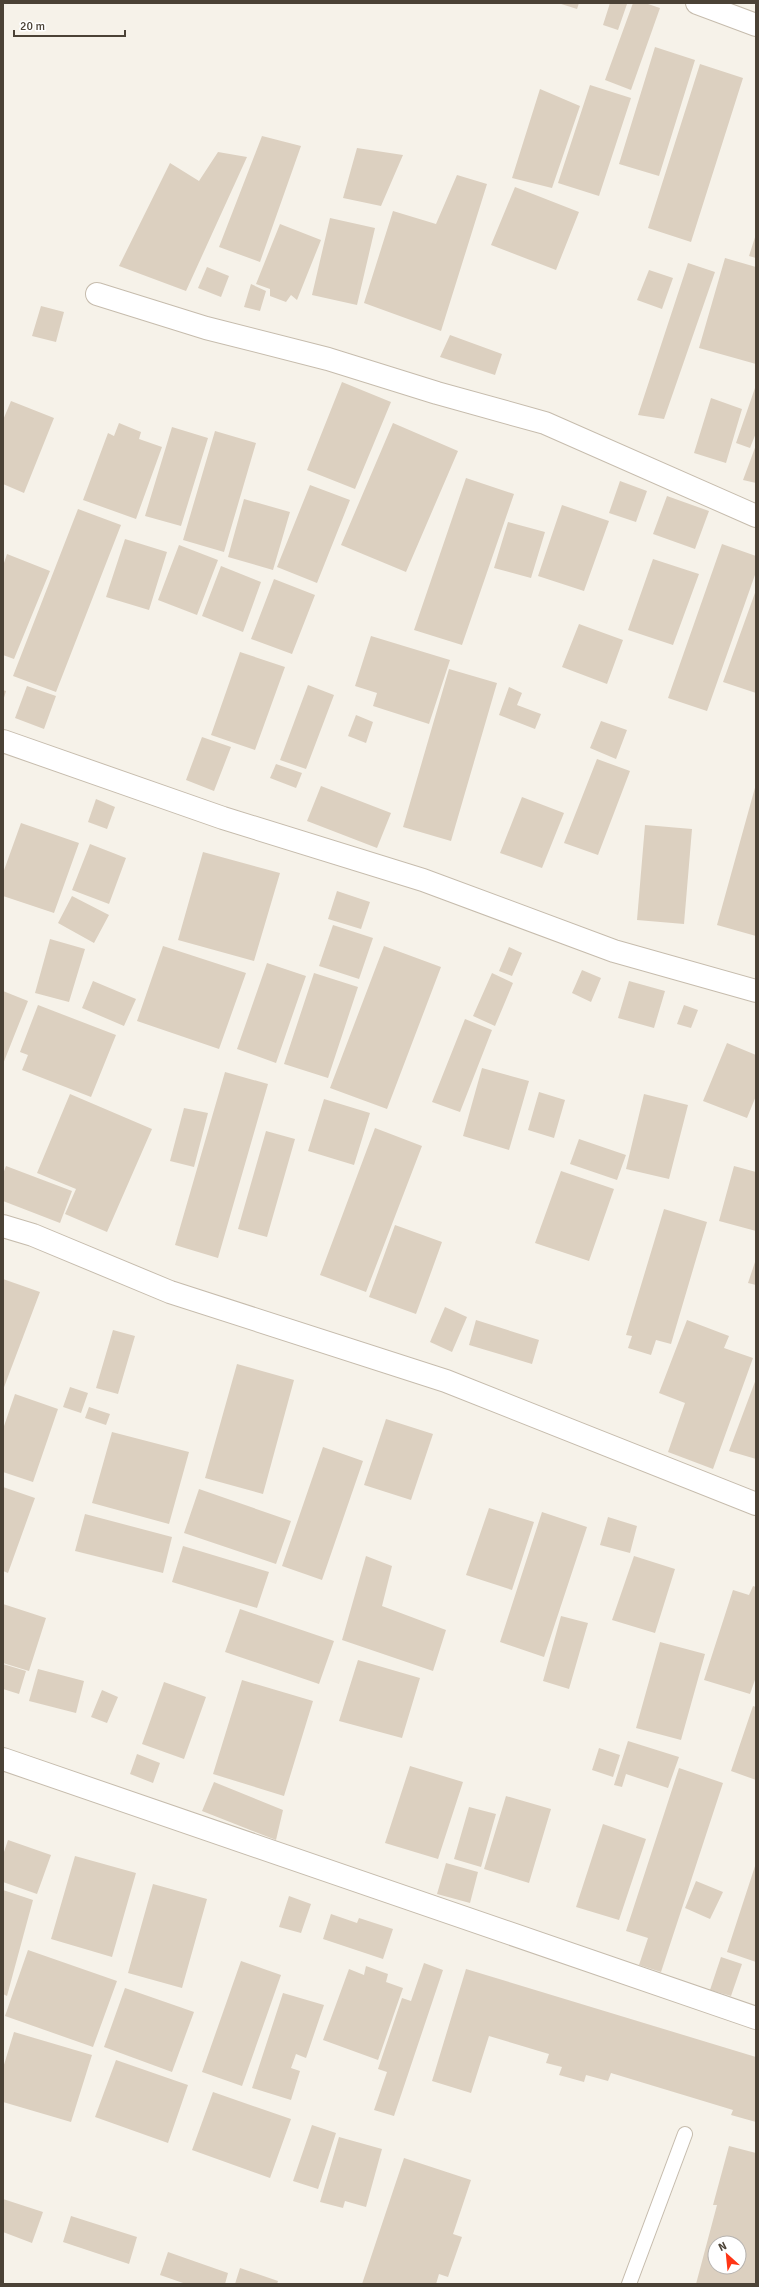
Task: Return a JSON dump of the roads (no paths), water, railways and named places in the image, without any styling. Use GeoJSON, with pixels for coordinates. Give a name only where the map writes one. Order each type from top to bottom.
{"type":"FeatureCollection","features":[{"type":"Feature","properties":{"kind":"street"},"geometry":{"type":"LineString","coordinates":[[697,3],[756,25]]}},
{"type":"Feature","properties":{"kind":"street"},"geometry":{"type":"LineString","coordinates":[[97,294],[206,328],[328,359],[437,393],[545,423],[756,516]]}},
{"type":"Feature","properties":{"kind":"street"},"geometry":{"type":"LineString","coordinates":[[3,741],[223,818],[423,880],[614,950],[756,991]]}},
{"type":"Feature","properties":{"kind":"street"},"geometry":{"type":"LineString","coordinates":[[3,1226],[33,1235],[170,1292],[446,1381],[756,1504]]}},
{"type":"Feature","properties":{"kind":"street"},"geometry":{"type":"LineString","coordinates":[[3,1759],[756,2018]]}},
{"type":"Feature","properties":{"kind":"lane"},"geometry":{"type":"LineString","coordinates":[[629,2284],[685,2134]]}}]}
